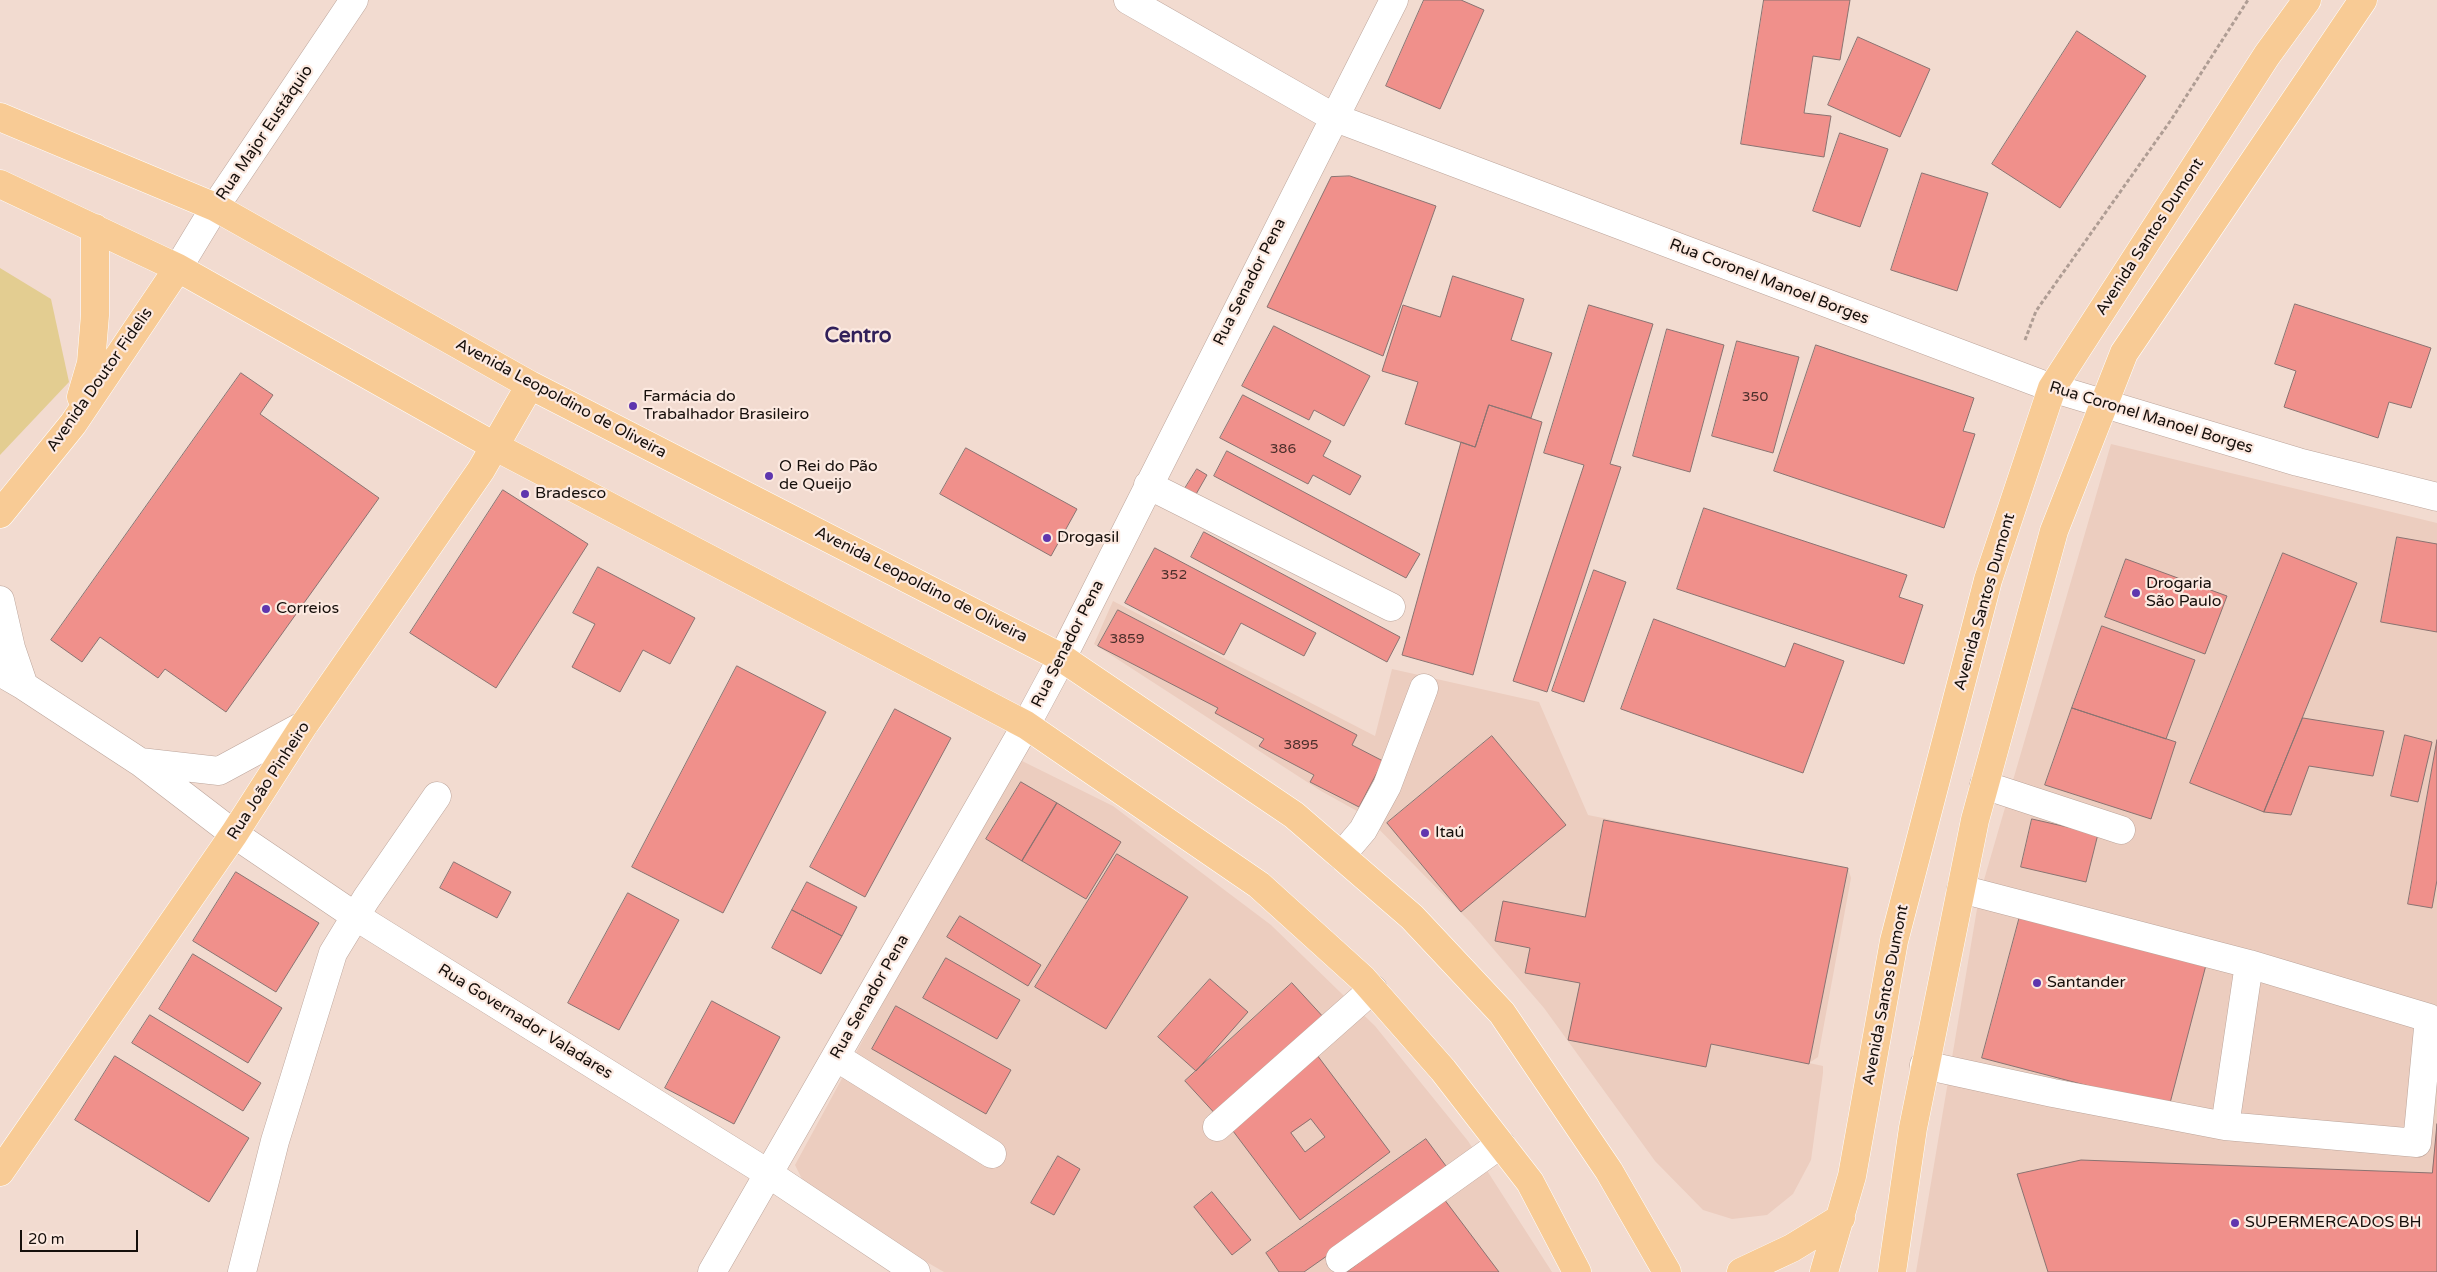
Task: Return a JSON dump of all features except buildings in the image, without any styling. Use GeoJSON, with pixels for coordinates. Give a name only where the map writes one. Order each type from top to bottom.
{"type":"FeatureCollection","features":[{"type":"Feature","properties":{"kind":"main road","name":"Avenida Santos Dumont"},"geometry":{"type":"LineString","coordinates":[[1824,1272],[1852,1176],[1894,941],[1988,580],[2052,388],[2267,55],[2307,0]]}},
{"type":"Feature","properties":{"kind":"main road"},"geometry":{"type":"LineString","coordinates":[[1892,1272],[1924,1065],[1961,889],[1984,785],[2054,531],[2102,404],[2124,353],[2363,0]]}},
{"type":"Feature","properties":{"kind":"main road","name":"Avenida Leopoldino de Oliveira"},"geometry":{"type":"LineString","coordinates":[[0,117],[215,207],[530,385],[1062,658],[1294,815],[1412,917],[1502,1014],[1609,1170],[1667,1272]]}},
{"type":"Feature","properties":{"kind":"main road"},"geometry":{"type":"LineString","coordinates":[[0,184],[178,268],[496,447],[1026,725],[1259,885],[1373,989],[1443,1070],[1530,1182],[1577,1272]]}},
{"type":"Feature","properties":{"kind":"main road"},"geometry":{"type":"LineString","coordinates":[[73,424],[91,363],[95,315],[95,228]]}},
{"type":"Feature","properties":{"kind":"main road","name":"Avenida Doutor Fidelis"},"geometry":{"type":"LineString","coordinates":[[0,514],[73,424],[178,268]]}},
{"type":"Feature","properties":{"kind":"main road","name":"Rua João Pinheiro"},"geometry":{"type":"LineString","coordinates":[[0,1172],[234,834],[304,724],[496,447],[530,385]]}},
{"type":"Feature","properties":{"kind":"main road"},"geometry":{"type":"LineString","coordinates":[[1741,1272],[1792,1248],[1841,1218]]}},
{"type":"Feature","properties":{"kind":"street","name":"Rua Major Eustáquio"},"geometry":{"type":"LineString","coordinates":[[178,268],[215,207],[354,0]]}},
{"type":"Feature","properties":{"kind":"street","name":"Rua Coronel Manoel Borges"},"geometry":{"type":"LineString","coordinates":[[1128,0],[1333,117],[2052,388],[2298,462],[2437,497]]}},
{"type":"Feature","properties":{"kind":"street","name":"Rua Senador Pena"},"geometry":{"type":"LineString","coordinates":[[712,1272],[1026,725],[1062,658],[1333,117],[1394,0]]}},
{"type":"Feature","properties":{"kind":"street"},"geometry":{"type":"LineString","coordinates":[[1148,485],[1391,607]]}},
{"type":"Feature","properties":{"kind":"street"},"geometry":{"type":"LineString","coordinates":[[0,600],[24,686]]}},
{"type":"Feature","properties":{"kind":"street","name":"Rua Governador Valadares"},"geometry":{"type":"LineString","coordinates":[[0,672],[140,762],[234,834],[355,916],[769,1174],[916,1272]]}},
{"type":"Feature","properties":{"kind":"street"},"geometry":{"type":"LineString","coordinates":[[1342,856],[1363,830],[1387,786],[1424,688]]}},
{"type":"Feature","properties":{"kind":"street","name":"Rua Governador Valadares"},"geometry":{"type":"LineString","coordinates":[[140,762],[219,771],[304,724]]}},
{"type":"Feature","properties":{"kind":"street"},"geometry":{"type":"LineString","coordinates":[[1984,785],[2121,830]]}},
{"type":"Feature","properties":{"kind":"street"},"geometry":{"type":"LineString","coordinates":[[242,1272],[275,1141],[330,963],[355,916],[437,796]]}},
{"type":"Feature","properties":{"kind":"street"},"geometry":{"type":"LineString","coordinates":[[1924,1065],[2053,1093],[2225,1126],[2417,1144],[2429,1018],[2249,964],[1961,889]]}},
{"type":"Feature","properties":{"kind":"street"},"geometry":{"type":"LineString","coordinates":[[2225,1126],[2249,964]]}},
{"type":"Feature","properties":{"kind":"street"},"geometry":{"type":"LineString","coordinates":[[1217,1127],[1373,989]]}},
{"type":"Feature","properties":{"kind":"street"},"geometry":{"type":"LineString","coordinates":[[836,1057],[992,1154]]}},
{"type":"Feature","properties":{"kind":"street"},"geometry":{"type":"LineString","coordinates":[[1340,1259],[1501,1144]]}},
{"type":"Feature","properties":{"kind":"path"},"geometry":{"type":"LineString","coordinates":[[2013,374],[2036,310],[2171,120],[2248,0]]}},
{"type":"Feature","properties":{"kind":"shaded area"},"geometry":{"type":"Polygon","coordinates":[[[0,268],[51,299],[69,382],[0,455],[0,268]]]}},
{"type":"Feature","properties":{"kind":"shaded area"},"geometry":{"type":"Polygon","coordinates":[[[2111,444],[2437,523],[2437,1272],[1916,1272],[1979,897],[2111,444]]]}},
{"type":"Feature","properties":{"kind":"shaded area"},"geometry":{"type":"Polygon","coordinates":[[[1113,601],[1375,736],[1392,669],[1539,702],[1588,815],[1848,868],[1851,878],[1818,1057],[1809,1063],[1823,1066],[1811,1160],[1793,1194],[1767,1215],[1732,1219],[1703,1210],[1655,1161],[1544,1008],[1471,923],[1366,816],[1321,791],[1094,644],[1113,601]]]}},
{"type":"Feature","properties":{"kind":"shaded area"},"geometry":{"type":"Polygon","coordinates":[[[1016,758],[1113,806],[1271,925],[1375,1026],[1468,1141],[1552,1272],[944,1272],[810,1195],[795,1165],[1016,758]]]}},
{"type":"Feature","properties":{"kind":"place","name":"Farmácia do Trabalhador Brasileiro"},"geometry":{"type":"Point","coordinates":[633,406]}},
{"type":"Feature","properties":{"kind":"place","name":"O Rei do Pão de Queijo"},"geometry":{"type":"Point","coordinates":[769,476]}},
{"type":"Feature","properties":{"kind":"place","name":"Bradesco"},"geometry":{"type":"Point","coordinates":[525,494]}},
{"type":"Feature","properties":{"kind":"place","name":"Drogasil"},"geometry":{"type":"Point","coordinates":[1047,538]}},
{"type":"Feature","properties":{"kind":"place","name":"Drogaria São Paulo"},"geometry":{"type":"Point","coordinates":[2136,593]}},
{"type":"Feature","properties":{"kind":"place","name":"Correios"},"geometry":{"type":"Point","coordinates":[266,609]}},
{"type":"Feature","properties":{"kind":"place","name":"Itaú"},"geometry":{"type":"Point","coordinates":[1425,833]}},
{"type":"Feature","properties":{"kind":"place","name":"Santander"},"geometry":{"type":"Point","coordinates":[2037,983]}},
{"type":"Feature","properties":{"kind":"place","name":"SUPERMERCADOS BH"},"geometry":{"type":"Point","coordinates":[2235,1223]}},
{"type":"Feature","properties":{"kind":"district","name":"Centro"},"geometry":{"type":"Point","coordinates":[858,336]}}]}
